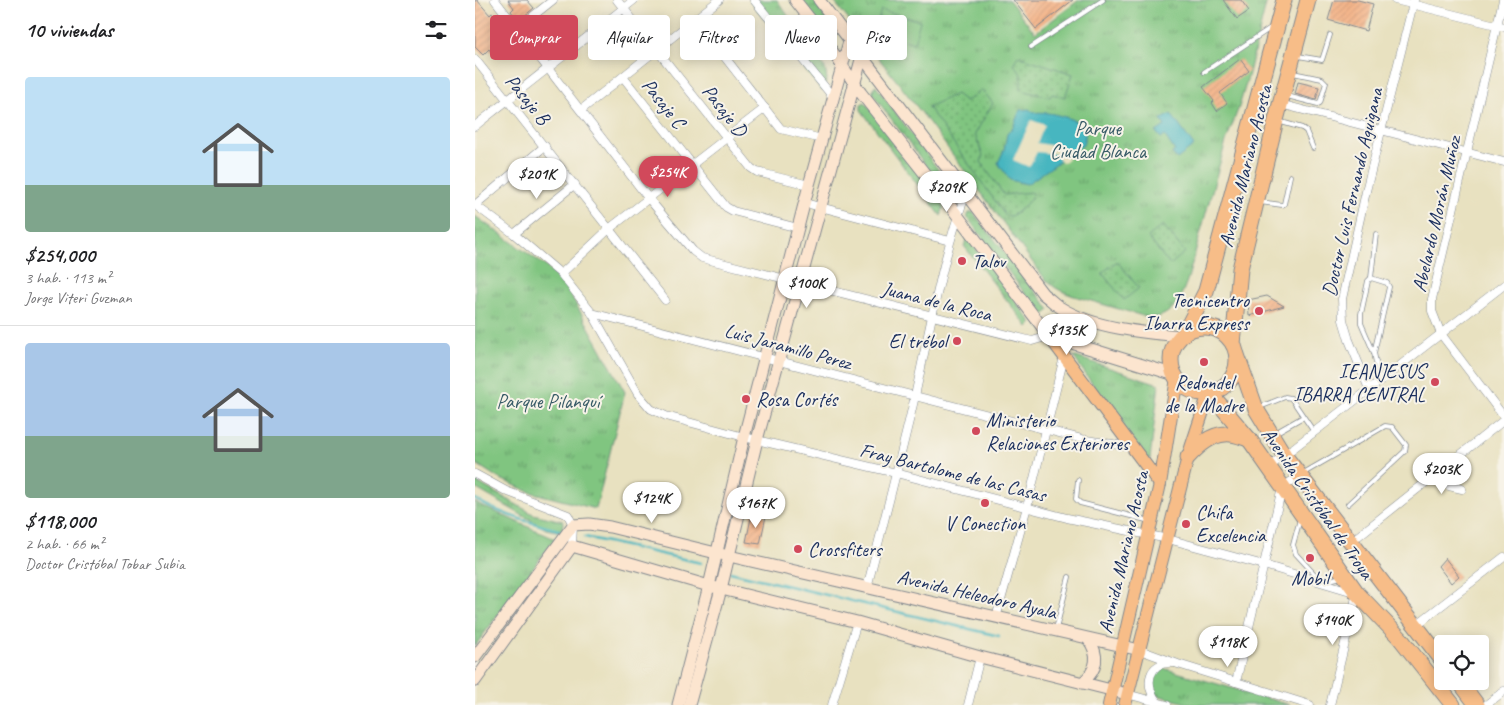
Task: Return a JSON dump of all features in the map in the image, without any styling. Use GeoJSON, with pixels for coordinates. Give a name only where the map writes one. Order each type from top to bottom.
{"type":"FeatureCollection","features":[{"type":"Feature","properties":{"kind":"highway","name":"Avenida Mariano Acosta"},"geometry":{"type":"LineString","coordinates":[[1183,335],[1206,291],[1284,0]]}},
{"type":"Feature","properties":{"kind":"highway","name":"Avenida Mariano Acosta"},"geometry":{"type":"LineString","coordinates":[[1235,350],[1239,269],[1308,0]]}},
{"type":"Feature","properties":{"kind":"highway"},"geometry":{"type":"LineString","coordinates":[[1211,327],[1220,330],[1227,336],[1235,350],[1234,373],[1223,387],[1209,393],[1189,389],[1176,376],[1173,368],[1172,354],[1177,341],[1192,329],[1211,327]]}},
{"type":"Feature","properties":{"kind":"highway","name":"Avenida Cristóbal de Troya"},"geometry":{"type":"LineString","coordinates":[[1235,350],[1256,409],[1284,456],[1434,649]]}},
{"type":"Feature","properties":{"kind":"highway","name":"Avenida Cristóbal de Troya"},"geometry":{"type":"LineString","coordinates":[[1209,393],[1249,439],[1357,593],[1400,638],[1453,705]]}},
{"type":"Feature","properties":{"kind":"highway"},"geometry":{"type":"LineString","coordinates":[[1188,457],[1197,447],[1209,439],[1226,434],[1249,439]]}},
{"type":"Feature","properties":{"kind":"highway"},"geometry":{"type":"LineString","coordinates":[[1466,690],[1477,705]]}},
{"type":"Feature","properties":{"kind":"main road"},"geometry":{"type":"LineString","coordinates":[[795,0],[854,81],[1160,484]]}},
{"type":"Feature","properties":{"kind":"main road"},"geometry":{"type":"LineString","coordinates":[[819,0],[847,35]]}},
{"type":"Feature","properties":{"kind":"main road"},"geometry":{"type":"LineString","coordinates":[[678,705],[709,586],[744,437],[847,45]]}},
{"type":"Feature","properties":{"kind":"main road"},"geometry":{"type":"LineString","coordinates":[[689,705],[721,589],[757,440],[861,60]]}},
{"type":"Feature","properties":{"kind":"main road"},"geometry":{"type":"LineString","coordinates":[[865,60],[1043,294],[1061,308],[1081,318],[1153,334],[1183,335]]}},
{"type":"Feature","properties":{"kind":"main road"},"geometry":{"type":"LineString","coordinates":[[1049,336],[1176,376]]}},
{"type":"Feature","properties":{"kind":"main road","name":"Avenida Mariano Acosta"},"geometry":{"type":"LineString","coordinates":[[1109,705],[1160,484],[1176,376]]}},
{"type":"Feature","properties":{"kind":"main road","name":"Avenida Mariano Acosta"},"geometry":{"type":"LineString","coordinates":[[1126,700],[1188,457],[1209,393]]}},
{"type":"Feature","properties":{"kind":"main road","name":"Avenida Heleodoro Ayala"},"geometry":{"type":"LineString","coordinates":[[573,525],[589,524],[609,527],[1140,650]]}},
{"type":"Feature","properties":{"kind":"main road"},"geometry":{"type":"LineString","coordinates":[[492,656],[478,653],[573,525]]}},
{"type":"Feature","properties":{"kind":"main road"},"geometry":{"type":"LineString","coordinates":[[475,681],[572,546],[709,586],[857,622],[980,657],[1113,690],[1126,700]]}},
{"type":"Feature","properties":{"kind":"main road"},"geometry":{"type":"LineString","coordinates":[[1082,683],[1091,676],[1097,657],[1094,647],[1088,639]]}},
{"type":"Feature","properties":{"kind":"street","name":"Juana de la Roca"},"geometry":{"type":"LineString","coordinates":[[495,0],[507,15]]}},
{"type":"Feature","properties":{"kind":"street"},"geometry":{"type":"LineString","coordinates":[[534,15],[553,0]]}},
{"type":"Feature","properties":{"kind":"street","name":"Pasaje D"},"geometry":{"type":"LineString","coordinates":[[617,0],[628,15]]}},
{"type":"Feature","properties":{"kind":"street"},"geometry":{"type":"LineString","coordinates":[[475,126],[634,0]]}},
{"type":"Feature","properties":{"kind":"street"},"geometry":{"type":"LineString","coordinates":[[700,15],[719,0]]}},
{"type":"Feature","properties":{"kind":"street"},"geometry":{"type":"LineString","coordinates":[[754,0],[833,97]]}},
{"type":"Feature","properties":{"kind":"street"},"geometry":{"type":"LineString","coordinates":[[1395,0],[1414,2],[1500,26]]}},
{"type":"Feature","properties":{"kind":"street","name":"Abelardo Morán Muñoz"},"geometry":{"type":"LineString","coordinates":[[1503,0],[1500,26],[1466,152],[1432,299],[1432,311],[1441,334],[1504,417]]}},
{"type":"Feature","properties":{"kind":"street","name":"Doctor Luis Fernando Aguigana"},"geometry":{"type":"LineString","coordinates":[[1369,389],[1343,320],[1342,299],[1381,131],[1414,2]]}},
{"type":"Feature","properties":{"kind":"street"},"geometry":{"type":"LineString","coordinates":[[670,39],[680,31]]}},
{"type":"Feature","properties":{"kind":"street","name":"Pasaje B"},"geometry":{"type":"LineString","coordinates":[[475,59],[665,300]]}},
{"type":"Feature","properties":{"kind":"street","name":"Juana de la Roca"},"geometry":{"type":"LineString","coordinates":[[543,60],[649,199],[693,252],[702,258],[1032,341],[1049,336]]}},
{"type":"Feature","properties":{"kind":"street"},"geometry":{"type":"LineString","coordinates":[[581,110],[644,60]]}},
{"type":"Feature","properties":{"kind":"street","name":"Pasaje D"},"geometry":{"type":"LineString","coordinates":[[665,60],[751,168],[757,172],[809,185]]}},
{"type":"Feature","properties":{"kind":"street"},"geometry":{"type":"LineString","coordinates":[[727,60],[781,129],[822,139]]}},
{"type":"Feature","properties":{"kind":"street","name":"Pasaje C"},"geometry":{"type":"LineString","coordinates":[[623,77],[726,207],[733,211],[798,228]]}},
{"type":"Feature","properties":{"kind":"street"},"geometry":{"type":"LineString","coordinates":[[1281,100],[1381,131],[1504,162]]}},
{"type":"Feature","properties":{"kind":"street"},"geometry":{"type":"LineString","coordinates":[[561,274],[609,229],[765,108]]}},
{"type":"Feature","properties":{"kind":"street"},"geometry":{"type":"LineString","coordinates":[[545,146],[475,205],[514,234],[561,274],[592,313]]}},
{"type":"Feature","properties":{"kind":"street"},"geometry":{"type":"LineString","coordinates":[[514,234],[575,184]]}},
{"type":"Feature","properties":{"kind":"street"},"geometry":{"type":"LineString","coordinates":[[867,588],[915,396],[931,316],[957,216],[966,192]]}},
{"type":"Feature","properties":{"kind":"street"},"geometry":{"type":"LineString","coordinates":[[805,203],[951,241]]}},
{"type":"Feature","properties":{"kind":"street"},"geometry":{"type":"LineString","coordinates":[[1269,467],[1504,285]]}},
{"type":"Feature","properties":{"kind":"street","name":"Luis Jaramillo Perez"},"geometry":{"type":"LineString","coordinates":[[592,313],[766,356],[1045,430],[1086,440],[1132,447]]}},
{"type":"Feature","properties":{"kind":"street","name":"Fray Bartolome de las Casas"},"geometry":{"type":"LineString","coordinates":[[592,313],[638,394],[651,409],[666,416],[1067,518],[1168,539],[1357,593]]}},
{"type":"Feature","properties":{"kind":"street"},"geometry":{"type":"LineString","coordinates":[[996,618],[1027,507],[1064,357]]}},
{"type":"Feature","properties":{"kind":"street"},"geometry":{"type":"LineString","coordinates":[[1351,541],[1504,420]]}},
{"type":"Feature","properties":{"kind":"street"},"geometry":{"type":"LineString","coordinates":[[475,474],[506,491],[568,515],[573,525],[572,546]]}},
{"type":"Feature","properties":{"kind":"street"},"geometry":{"type":"LineString","coordinates":[[1236,682],[1282,488],[1300,475]]}},
{"type":"Feature","properties":{"kind":"street"},"geometry":{"type":"LineString","coordinates":[[1435,475],[1449,486],[1462,489]]}},
{"type":"Feature","properties":{"kind":"street"},"geometry":{"type":"LineString","coordinates":[[1415,626],[1504,557]]}},
{"type":"Feature","properties":{"kind":"street"},"geometry":{"type":"LineString","coordinates":[[1330,705],[1357,593]]}},
{"type":"Feature","properties":{"kind":"street"},"geometry":{"type":"LineString","coordinates":[[832,705],[857,622]]}},
{"type":"Feature","properties":{"kind":"street","name":"Avenida Heleodoro Ayala"},"geometry":{"type":"LineString","coordinates":[[1140,650],[1178,664],[1311,705]]}},
{"type":"Feature","properties":{"kind":"street"},"geometry":{"type":"LineString","coordinates":[[968,705],[980,657]]}},
{"type":"Feature","properties":{"kind":"street"},"geometry":{"type":"LineString","coordinates":[[1158,703],[1151,695],[1149,685],[1151,675],[1157,667],[1167,663],[1178,664]]}},
{"type":"Feature","properties":{"kind":"street"},"geometry":{"type":"LineString","coordinates":[[1486,705],[1504,691]]}},
{"type":"Feature","properties":{"kind":"street"},"geometry":{"type":"LineString","coordinates":[[1126,700],[1167,705]]}},
{"type":"Feature","properties":{"kind":"lane"},"geometry":{"type":"LineString","coordinates":[[1031,47],[1103,0]]}},
{"type":"Feature","properties":{"kind":"lane"},"geometry":{"type":"LineString","coordinates":[[1204,72],[1279,23]]}},
{"type":"Feature","properties":{"kind":"lane"},"geometry":{"type":"LineString","coordinates":[[1293,56],[1322,60],[1330,35]]}},
{"type":"Feature","properties":{"kind":"lane"},"geometry":{"type":"LineString","coordinates":[[1281,100],[1318,104],[1321,101],[1325,81],[1289,72]]}},
{"type":"Feature","properties":{"kind":"lane"},"geometry":{"type":"LineString","coordinates":[[1276,120],[1306,131],[1313,148]]}},
{"type":"Feature","properties":{"kind":"lane"},"geometry":{"type":"LineString","coordinates":[[1256,201],[1284,204],[1290,176]]}},
{"type":"Feature","properties":{"kind":"lane"},"geometry":{"type":"LineString","coordinates":[[1376,234],[1371,278],[1368,281],[1361,314],[1364,331],[1374,353],[1380,381]]}},
{"type":"Feature","properties":{"kind":"lane"},"geometry":{"type":"LineString","coordinates":[[1371,278],[1387,283],[1389,287],[1374,353]]}},
{"type":"Feature","properties":{"kind":"lane"},"geometry":{"type":"LineString","coordinates":[[1256,409],[1288,397],[1291,398],[1314,432]]}},
{"type":"Feature","properties":{"kind":"lane"},"geometry":{"type":"LineString","coordinates":[[1272,435],[1303,417]]}},
{"type":"Feature","properties":{"kind":"lane"},"geometry":{"type":"LineString","coordinates":[[1300,475],[1385,426],[1392,427],[1406,445],[1405,452],[1348,504]]}},
{"type":"Feature","properties":{"kind":"lane"},"geometry":{"type":"LineString","coordinates":[[1078,480],[1076,499],[1079,504],[1152,521]]}},
{"type":"Feature","properties":{"kind":"lane"},"geometry":{"type":"LineString","coordinates":[[1301,515],[1293,545],[1296,554],[1319,579],[1326,581],[1345,576]]}},
{"type":"Feature","properties":{"kind":"lane"},"geometry":{"type":"LineString","coordinates":[[1056,631],[1069,577]]}},
{"type":"Feature","properties":{"kind":"green space"},"geometry":{"type":"Polygon","coordinates":[[[749,0],[777,0],[788,15],[765,15],[765,20],[749,0]]]}},
{"type":"Feature","properties":{"kind":"green space"},"geometry":{"type":"Polygon","coordinates":[[[801,0],[813,0],[825,15],[813,15],[801,0]]]}},
{"type":"Feature","properties":{"kind":"green space","name":"Parque Ciudad Blanca"},"geometry":{"type":"Polygon","coordinates":[[[833,0],[1009,0],[1035,33],[1079,0],[1267,0],[1248,77],[1226,141],[1188,278],[1175,305],[1165,314],[1150,318],[1070,294],[1048,282],[880,60],[907,60],[907,15],[847,15],[847,18],[833,0]]]}},
{"type":"Feature","properties":{"kind":"green space"},"geometry":{"type":"Polygon","coordinates":[[[881,10],[899,15],[880,15],[881,10]]]}},
{"type":"Feature","properties":{"kind":"green space"},"geometry":{"type":"Polygon","coordinates":[[[907,17],[920,21],[914,43],[907,41],[907,17]]]}},
{"type":"Feature","properties":{"kind":"green space"},"geometry":{"type":"Polygon","coordinates":[[[1018,56],[1073,74],[1065,97],[1052,94],[1050,97],[1020,90],[1021,76],[1019,70],[1013,64],[1018,56]]]}},
{"type":"Feature","properties":{"kind":"green space"},"geometry":{"type":"Polygon","coordinates":[[[797,60],[819,60],[825,68],[827,79],[822,91],[797,60]]]}},
{"type":"Feature","properties":{"kind":"green space"},"geometry":{"type":"Polygon","coordinates":[[[875,85],[952,188],[947,194],[872,93],[875,85]]]}},
{"type":"Feature","properties":{"kind":"green space"},"geometry":{"type":"Polygon","coordinates":[[[981,89],[993,103],[975,134],[983,156],[981,162],[1004,195],[1031,192],[1034,196],[1011,216],[1005,215],[928,107],[956,94],[965,101],[973,97],[981,89]]]}},
{"type":"Feature","properties":{"kind":"green space"},"geometry":{"type":"Polygon","coordinates":[[[865,102],[944,206],[941,216],[861,110],[861,104],[865,102]]]}},
{"type":"Feature","properties":{"kind":"green space"},"geometry":{"type":"Polygon","coordinates":[[[973,212],[1050,310],[1042,316],[967,217],[969,213],[973,212]]]}},
{"type":"Feature","properties":{"kind":"green space","name":"Parque Pilanquí"},"geometry":{"type":"Polygon","coordinates":[[[475,216],[547,267],[567,288],[625,392],[596,509],[530,492],[498,478],[475,463],[475,216]]]}},
{"type":"Feature","properties":{"kind":"green space"},"geometry":{"type":"Polygon","coordinates":[[[1163,225],[1185,252],[1170,265],[1148,237],[1163,225]]]}},
{"type":"Feature","properties":{"kind":"green space"},"geometry":{"type":"Polygon","coordinates":[[[967,237],[1032,323],[1028,327],[964,246],[967,237]]]}},
{"type":"Feature","properties":{"kind":"green space"},"geometry":{"type":"Polygon","coordinates":[[[1117,261],[1139,288],[1124,300],[1102,273],[1117,261]]]}},
{"type":"Feature","properties":{"kind":"green space"},"geometry":{"type":"Polygon","coordinates":[[[1073,356],[1159,384],[1150,459],[1143,457],[1073,356]]]}},
{"type":"Feature","properties":{"kind":"green space"},"geometry":{"type":"Polygon","coordinates":[[[475,481],[533,514],[563,521],[562,532],[546,529],[475,488],[475,481]]]}},
{"type":"Feature","properties":{"kind":"green space"},"geometry":{"type":"Polygon","coordinates":[[[475,502],[555,539],[475,646],[475,502]]]}},
{"type":"Feature","properties":{"kind":"green space"},"geometry":{"type":"Polygon","coordinates":[[[1166,669],[1290,705],[1193,705],[1157,695],[1153,692],[1151,680],[1158,670],[1166,669]]]}},
{"type":"Feature","properties":{"kind":"water"},"geometry":{"type":"Polygon","coordinates":[[[1029,109],[1034,113],[1052,114],[1073,120],[1082,126],[1085,135],[1083,145],[1027,184],[1010,180],[998,163],[1004,150],[1007,134],[1013,127],[1020,110],[1029,109]]]}},
{"type":"Feature","properties":{"kind":"water"},"geometry":{"type":"Polygon","coordinates":[[[1171,114],[1194,146],[1177,159],[1172,153],[1175,151],[1165,136],[1161,138],[1156,132],[1165,126],[1161,120],[1171,114]]]}},
{"type":"Feature","properties":{"kind":"pier"},"geometry":{"type":"Polygon","coordinates":[[[1031,120],[1045,125],[1037,143],[1055,146],[1064,150],[1068,159],[1062,163],[1055,154],[1037,152],[1029,167],[1013,160],[1031,120]]]}},
{"type":"Feature","properties":{"kind":"building"},"geometry":{"type":"Polygon","coordinates":[[[475,0],[477,0],[490,15],[490,50],[489,49],[483,55],[475,47],[475,0]]]}},
{"type":"Feature","properties":{"kind":"building"},"geometry":{"type":"Polygon","coordinates":[[[508,0],[527,0],[534,8],[525,15],[514,15],[511,11],[514,8],[508,0]]]}},
{"type":"Feature","properties":{"kind":"building"},"geometry":{"type":"Polygon","coordinates":[[[1013,0],[1073,0],[1036,29],[1013,0]]]}},
{"type":"Feature","properties":{"kind":"building"},"geometry":{"type":"Polygon","coordinates":[[[1223,0],[1241,0],[1249,11],[1237,19],[1223,0]]]}},
{"type":"Feature","properties":{"kind":"building"},"geometry":{"type":"Polygon","coordinates":[[[1334,0],[1358,0],[1373,4],[1366,31],[1328,20],[1334,0]]]}},
{"type":"Feature","properties":{"kind":"building"},"geometry":{"type":"Polygon","coordinates":[[[1240,59],[1249,71],[1220,93],[1227,103],[1217,111],[1212,103],[1214,101],[1203,87],[1240,59]]]}},
{"type":"Feature","properties":{"kind":"building"},"geometry":{"type":"Polygon","coordinates":[[[1298,82],[1319,87],[1316,100],[1295,94],[1298,82]]]}},
{"type":"Feature","properties":{"kind":"building","name":"Tecnicentro Ibarra Express"},"geometry":{"type":"Polygon","coordinates":[[[1267,296],[1284,306],[1249,316],[1248,300],[1267,296]]]}},
{"type":"Feature","properties":{"kind":"building"},"geometry":{"type":"Polygon","coordinates":[[[752,513],[766,516],[760,544],[746,542],[752,513]]]}},
{"type":"Feature","properties":{"kind":"building"},"geometry":{"type":"Polygon","coordinates":[[[1445,558],[1459,576],[1451,583],[1438,566],[1445,558]]]}},
{"type":"Feature","properties":{"kind":"waterway"},"geometry":{"type":"LineString","coordinates":[[475,499],[506,514],[562,531]]}},
{"type":"Feature","properties":{"kind":"waterway"},"geometry":{"type":"LineString","coordinates":[[585,537],[701,563]]}},
{"type":"Feature","properties":{"kind":"waterway"},"geometry":{"type":"LineString","coordinates":[[730,572],[999,636]]}},
{"type":"Feature","properties":{"kind":"place","name":"Talov"},"geometry":{"type":"Point","coordinates":[962,261]}},
{"type":"Feature","properties":{"kind":"place","name":"Tecnicentro Ibarra Express"},"geometry":{"type":"Point","coordinates":[1259,311]}},
{"type":"Feature","properties":{"kind":"place","name":"El trébol"},"geometry":{"type":"Point","coordinates":[957,341]}},
{"type":"Feature","properties":{"kind":"place","name":"Redondel de la Madre"},"geometry":{"type":"Point","coordinates":[1204,362]}},
{"type":"Feature","properties":{"kind":"place","name":"IEANJESUS IBARRA CENTRAL"},"geometry":{"type":"Point","coordinates":[1435,382]}},
{"type":"Feature","properties":{"kind":"place","name":"Rosa Cortés"},"geometry":{"type":"Point","coordinates":[746,399]}},
{"type":"Feature","properties":{"kind":"place","name":"Ministerio Relaciones Exteriores"},"geometry":{"type":"Point","coordinates":[976,431]}},
{"type":"Feature","properties":{"kind":"place","name":"V Conection"},"geometry":{"type":"Point","coordinates":[985,503]}},
{"type":"Feature","properties":{"kind":"place","name":"Chifa Excelencia"},"geometry":{"type":"Point","coordinates":[1186,524]}},
{"type":"Feature","properties":{"kind":"place","name":"Crossfiters"},"geometry":{"type":"Point","coordinates":[798,549]}},
{"type":"Feature","properties":{"kind":"place","name":"Mobil"},"geometry":{"type":"Point","coordinates":[1310,558]}}]}
